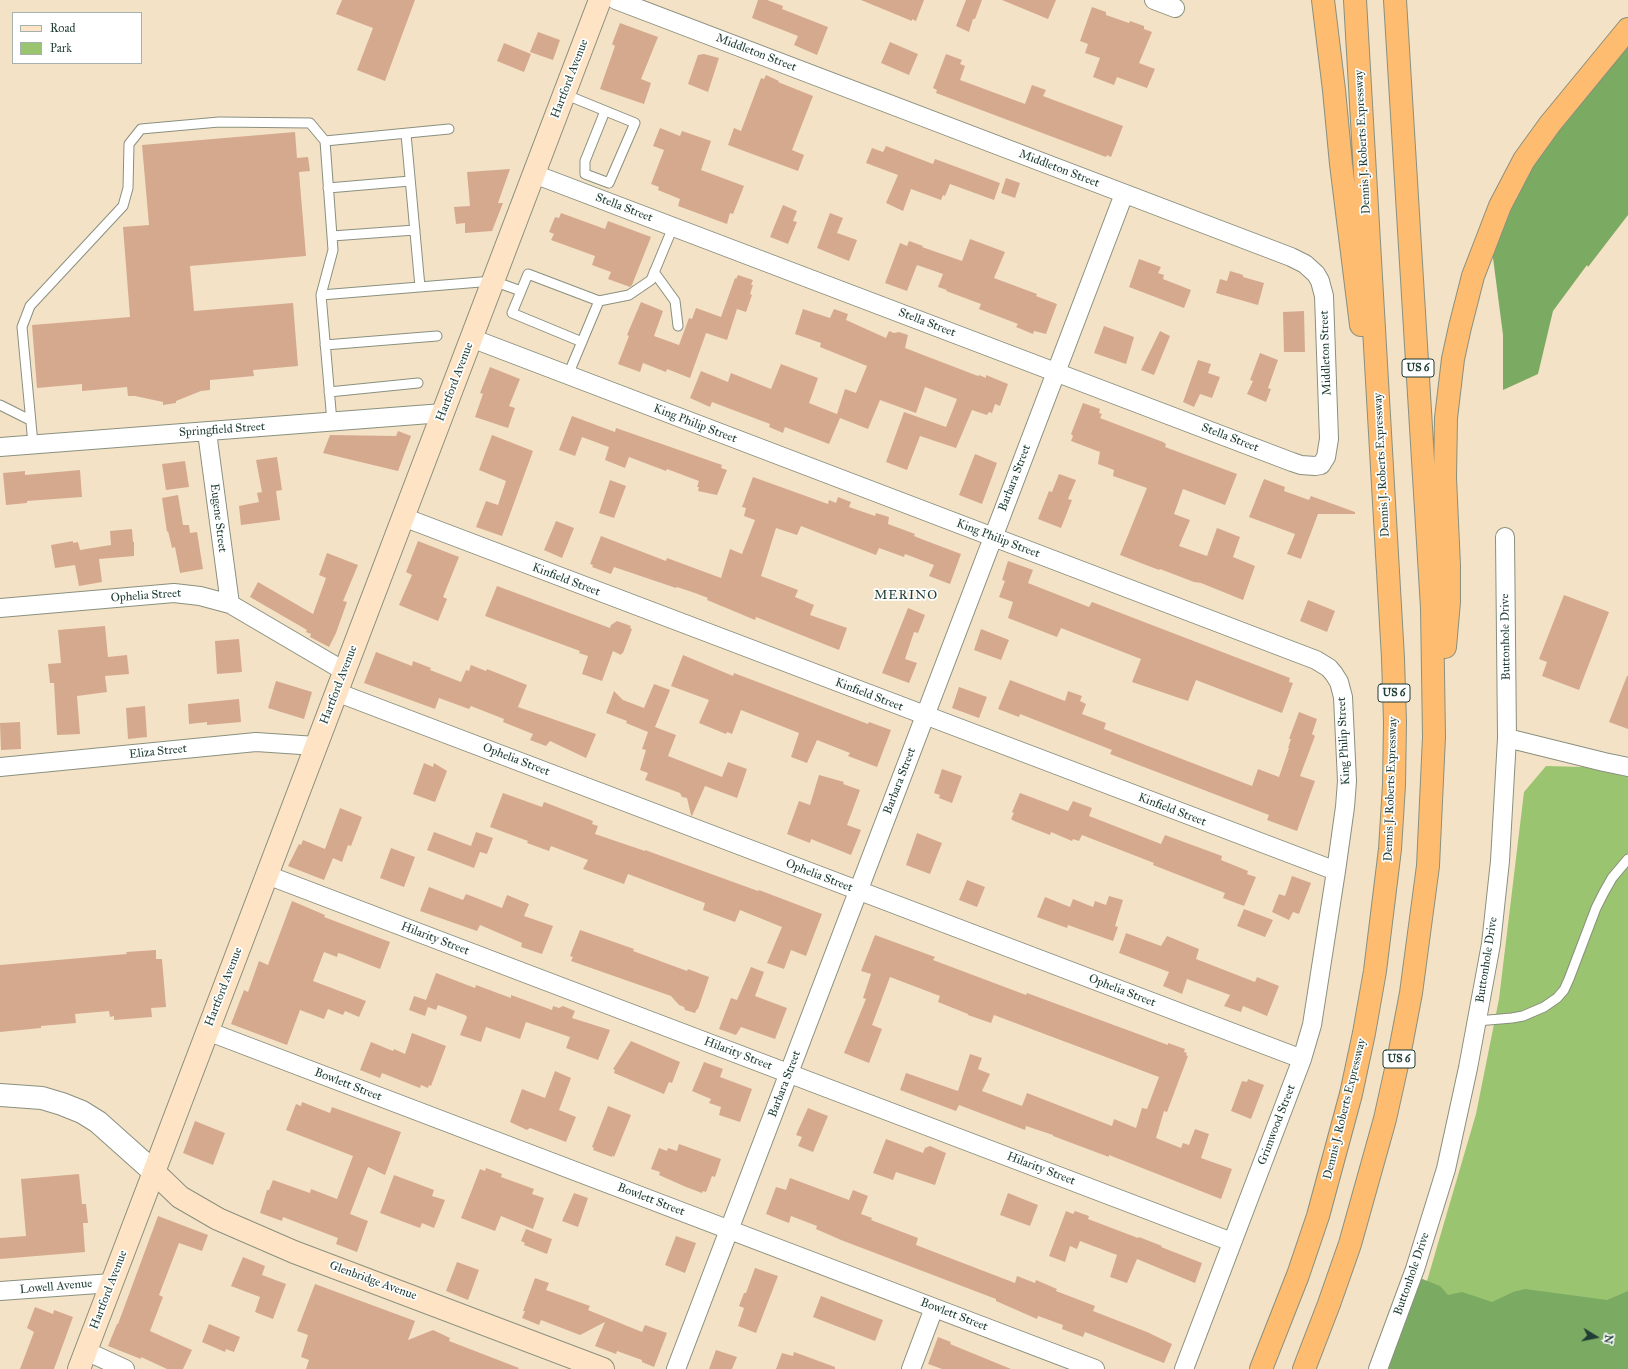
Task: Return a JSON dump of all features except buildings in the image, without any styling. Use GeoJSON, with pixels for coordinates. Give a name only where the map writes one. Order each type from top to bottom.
{"type":"FeatureCollection","features":[{"type":"Feature","properties":{"kind":"highway"},"geometry":{"type":"LineString","coordinates":[[1323,0],[1342,171],[1386,532]]}},
{"type":"Feature","properties":{"kind":"highway","name":"Dennis J. Roberts Expressway"},"geometry":{"type":"LineString","coordinates":[[1261,1369],[1298,1275],[1318,1216],[1335,1155],[1362,1041],[1375,971],[1389,856],[1394,785],[1395,722],[1393,658],[1355,0]]}},
{"type":"Feature","properties":{"kind":"highway","name":"US 6"},"geometry":{"type":"LineString","coordinates":[[1304,1369],[1350,1244],[1385,1119],[1411,993],[1428,866],[1434,737],[1431,600],[1395,0]]}},
{"type":"Feature","properties":{"kind":"highway"},"geometry":{"type":"LineString","coordinates":[[1434,737],[1449,602],[1445,478],[1446,418],[1453,358],[1468,294],[1481,251],[1493,221],[1524,160],[1550,124],[1628,29]]}},
{"type":"Feature","properties":{"kind":"main road","name":"Hartford Avenue"},"geometry":{"type":"LineString","coordinates":[[82,1360],[600,0]]}},
{"type":"Feature","properties":{"kind":"main road","name":"Glenbridge Avenue"},"geometry":{"type":"LineString","coordinates":[[154,1172],[180,1197],[218,1219],[294,1252],[604,1369]]}},
{"type":"Feature","properties":{"kind":"street","name":"Middleton Street"},"geometry":{"type":"LineString","coordinates":[[616,0],[1298,259],[1316,274],[1320,281],[1324,296],[1329,416],[1328,448],[1321,465]]}},
{"type":"Feature","properties":{"kind":"street"},"geometry":{"type":"LineString","coordinates":[[1154,0],[1175,8]]}},
{"type":"Feature","properties":{"kind":"street","name":"Stella Street"},"geometry":{"type":"LineString","coordinates":[[534,174],[1296,464],[1307,466],[1321,465]]}},
{"type":"Feature","properties":{"kind":"street","name":"Barbara Street"},"geometry":{"type":"LineString","coordinates":[[676,1369],[1124,194]]}},
{"type":"Feature","properties":{"kind":"street","name":"King Philip Street"},"geometry":{"type":"LineString","coordinates":[[471,338],[1316,660],[1329,668],[1339,682],[1343,697],[1346,752],[1347,781],[1345,807],[1336,871]]}},
{"type":"Feature","properties":{"kind":"street","name":"Springfield Street"},"geometry":{"type":"LineString","coordinates":[[0,447],[443,413]]}},
{"type":"Feature","properties":{"kind":"street","name":"Eugene Street"},"geometry":{"type":"LineString","coordinates":[[207,432],[230,604]]}},
{"type":"Feature","properties":{"kind":"street","name":"Kinfield Street"},"geometry":{"type":"LineString","coordinates":[[403,517],[1336,871]]}},
{"type":"Feature","properties":{"kind":"street","name":"Buttonhole Drive"},"geometry":{"type":"LineString","coordinates":[[1378,1369],[1415,1269],[1446,1169],[1468,1068],[1491,944],[1497,896],[1505,802],[1508,738],[1505,537]]}},
{"type":"Feature","properties":{"kind":"street","name":"Ophelia Street"},"geometry":{"type":"LineString","coordinates":[[0,608],[174,593],[200,596],[230,604],[344,671]]}},
{"type":"Feature","properties":{"kind":"street","name":"Ophelia Street"},"geometry":{"type":"LineString","coordinates":[[336,692],[1302,1059]]}},
{"type":"Feature","properties":{"kind":"street"},"geometry":{"type":"LineString","coordinates":[[1508,738],[1628,767]]}},
{"type":"Feature","properties":{"kind":"street","name":"Eliza Street"},"geometry":{"type":"LineString","coordinates":[[0,767],[256,742],[316,746]]}},
{"type":"Feature","properties":{"kind":"street","name":"Grimwood Street"},"geometry":{"type":"LineString","coordinates":[[1184,1369],[1308,1040],[1316,1008],[1336,871]]}},
{"type":"Feature","properties":{"kind":"street","name":"Hilarity Street"},"geometry":{"type":"LineString","coordinates":[[267,875],[1232,1242]]}},
{"type":"Feature","properties":{"kind":"street","name":"Bowlett Street"},"geometry":{"type":"LineString","coordinates":[[207,1032],[1095,1369]]}},
{"type":"Feature","properties":{"kind":"street"},"geometry":{"type":"LineString","coordinates":[[0,1095],[42,1098],[82,1112],[98,1122],[154,1172]]}},
{"type":"Feature","properties":{"kind":"street","name":"Lowell Avenue"},"geometry":{"type":"LineString","coordinates":[[0,1291],[112,1282]]}},
{"type":"Feature","properties":{"kind":"street"},"geometry":{"type":"LineString","coordinates":[[911,1369],[934,1308]]}},
{"type":"Feature","properties":{"kind":"street"},"geometry":{"type":"LineString","coordinates":[[82,1360],[125,1369]]}},
{"type":"Feature","properties":{"kind":"lane"},"geometry":{"type":"LineString","coordinates":[[564,94],[635,123],[609,183],[585,174]]}},
{"type":"Feature","properties":{"kind":"lane"},"geometry":{"type":"LineString","coordinates":[[578,191],[585,174],[585,161],[605,111]]}},
{"type":"Feature","properties":{"kind":"lane"},"geometry":{"type":"LineString","coordinates":[[33,444],[22,327],[30,306],[123,206],[128,188],[129,144],[141,129],[219,122],[310,123],[324,141],[333,250],[321,295],[332,422]]}},
{"type":"Feature","properties":{"kind":"lane"},"geometry":{"type":"LineString","coordinates":[[324,141],[450,130]]}},
{"type":"Feature","properties":{"kind":"lane"},"geometry":{"type":"LineString","coordinates":[[406,134],[420,286]]}},
{"type":"Feature","properties":{"kind":"lane"},"geometry":{"type":"LineString","coordinates":[[328,188],[410,181]]}},
{"type":"Feature","properties":{"kind":"lane"},"geometry":{"type":"LineString","coordinates":[[582,342],[512,313],[528,274],[599,301],[629,295],[651,280],[673,227]]}},
{"type":"Feature","properties":{"kind":"lane"},"geometry":{"type":"LineString","coordinates":[[332,236],[415,230]]}},
{"type":"Feature","properties":{"kind":"lane"},"geometry":{"type":"LineString","coordinates":[[654,272],[675,301],[678,326]]}},
{"type":"Feature","properties":{"kind":"lane"},"geometry":{"type":"LineString","coordinates":[[321,295],[493,281],[521,291]]}},
{"type":"Feature","properties":{"kind":"lane"},"geometry":{"type":"LineString","coordinates":[[568,375],[599,301]]}},
{"type":"Feature","properties":{"kind":"lane"},"geometry":{"type":"LineString","coordinates":[[326,345],[437,336]]}},
{"type":"Feature","properties":{"kind":"lane"},"geometry":{"type":"LineString","coordinates":[[329,392],[418,383]]}},
{"type":"Feature","properties":{"kind":"lane"},"geometry":{"type":"LineString","coordinates":[[0,405],[30,420]]}},
{"type":"Feature","properties":{"kind":"lane"},"geometry":{"type":"LineString","coordinates":[[1477,1021],[1523,1016],[1544,1007],[1557,998],[1564,990],[1570,979],[1596,908],[1603,894],[1612,878],[1628,859]]}},
{"type":"Feature","properties":{"kind":"green space"},"geometry":{"type":"Polygon","coordinates":[[[1628,26],[1628,215],[1588,267],[1587,265],[1553,311],[1538,374],[1503,390],[1503,335],[1489,227],[1628,26]]]}},
{"type":"Feature","properties":{"kind":"green space"},"geometry":{"type":"Polygon","coordinates":[[[1546,766],[1584,767],[1628,777],[1628,1308],[1417,1315],[1476,1114],[1499,999],[1524,792],[1546,766]]]}},
{"type":"Feature","properties":{"kind":"green space"},"geometry":{"type":"Polygon","coordinates":[[[1420,1278],[1440,1286],[1448,1295],[1462,1292],[1492,1302],[1513,1292],[1525,1289],[1607,1300],[1628,1291],[1628,1369],[1371,1369],[1420,1278]]]}},
{"type":"Feature","properties":{"kind":"district","name":"MERINO"},"geometry":{"type":"Point","coordinates":[906,596]}}]}
